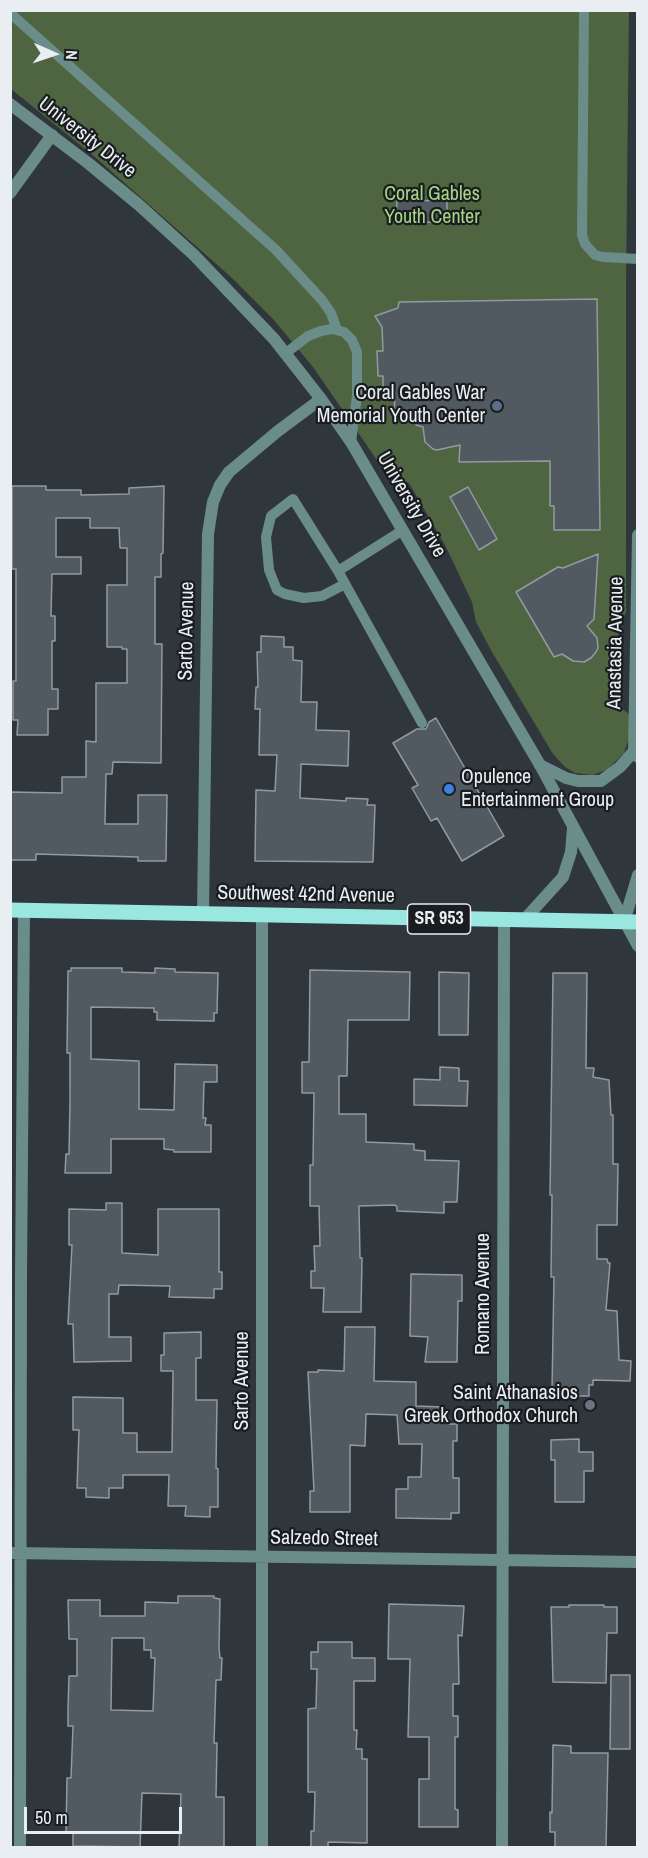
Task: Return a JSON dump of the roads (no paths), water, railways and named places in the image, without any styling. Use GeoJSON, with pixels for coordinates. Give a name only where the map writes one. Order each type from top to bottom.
{"type":"FeatureCollection","features":[{"type":"Feature","properties":{"kind":"main road","name":"Southwest 42nd Avenue"},"geometry":{"type":"LineString","coordinates":[[17,910],[631,922]]}},
{"type":"Feature","properties":{"kind":"street","name":"University Drive"},"geometry":{"type":"LineString","coordinates":[[10,104],[139,205],[194,255],[286,353],[321,399],[351,441],[404,530],[631,922],[638,946]]}},
{"type":"Feature","properties":{"kind":"street"},"geometry":{"type":"LineString","coordinates":[[10,193],[52,135]]}},
{"type":"Feature","properties":{"kind":"street","name":"Sarto Avenue"},"geometry":{"type":"LineString","coordinates":[[203,914],[208,534],[213,502],[220,485],[229,472],[321,399]]}},
{"type":"Feature","properties":{"kind":"street","name":"Anastasia Avenue"},"geometry":{"type":"LineString","coordinates":[[540,765],[572,780],[601,781],[636,754],[638,535]]}},
{"type":"Feature","properties":{"kind":"street"},"geometry":{"type":"LineString","coordinates":[[524,920],[563,877],[571,852],[574,827]]}},
{"type":"Feature","properties":{"kind":"street"},"geometry":{"type":"LineString","coordinates":[[631,922],[638,875]]}},
{"type":"Feature","properties":{"kind":"street"},"geometry":{"type":"LineString","coordinates":[[17,910],[16,1553],[20,1848]]}},
{"type":"Feature","properties":{"kind":"street","name":"Sarto Avenue"},"geometry":{"type":"LineString","coordinates":[[262,915],[262,1848]]}},
{"type":"Feature","properties":{"kind":"street","name":"Romano Avenue"},"geometry":{"type":"LineString","coordinates":[[502,1848],[504,920]]}},
{"type":"Feature","properties":{"kind":"street","name":"Salzedo Street"},"geometry":{"type":"LineString","coordinates":[[16,1553],[638,1562]]}},
{"type":"Feature","properties":{"kind":"lane"},"geometry":{"type":"LineString","coordinates":[[584,10],[582,235],[585,244],[595,255],[638,259]]}},
{"type":"Feature","properties":{"kind":"lane"},"geometry":{"type":"LineString","coordinates":[[10,13],[276,250],[322,300],[331,313],[337,330]]}},
{"type":"Feature","properties":{"kind":"lane"},"geometry":{"type":"LineString","coordinates":[[286,353],[308,336],[321,331],[344,332],[352,340],[357,352],[357,396],[351,441]]}},
{"type":"Feature","properties":{"kind":"lane"},"geometry":{"type":"LineString","coordinates":[[345,584],[322,596],[304,598],[277,590],[269,570],[266,537],[271,516],[293,499],[338,571],[422,723]]}},
{"type":"Feature","properties":{"kind":"lane"},"geometry":{"type":"LineString","coordinates":[[338,571],[404,530]]}},
{"type":"Feature","properties":{"kind":"place","name":"Coral Gables War Memorial Youth Center"},"geometry":{"type":"Point","coordinates":[497,406]}},
{"type":"Feature","properties":{"kind":"place","name":"Opulence Entertainment Group"},"geometry":{"type":"Point","coordinates":[449,789]}},
{"type":"Feature","properties":{"kind":"place","name":"Saint Athanasios Greek Orthodox Church"},"geometry":{"type":"Point","coordinates":[590,1405]}},
{"type":"Feature","properties":{"kind":"park label","name":"Coral Gables Youth Center"},"geometry":{"type":"Point","coordinates":[432,206]}}]}
